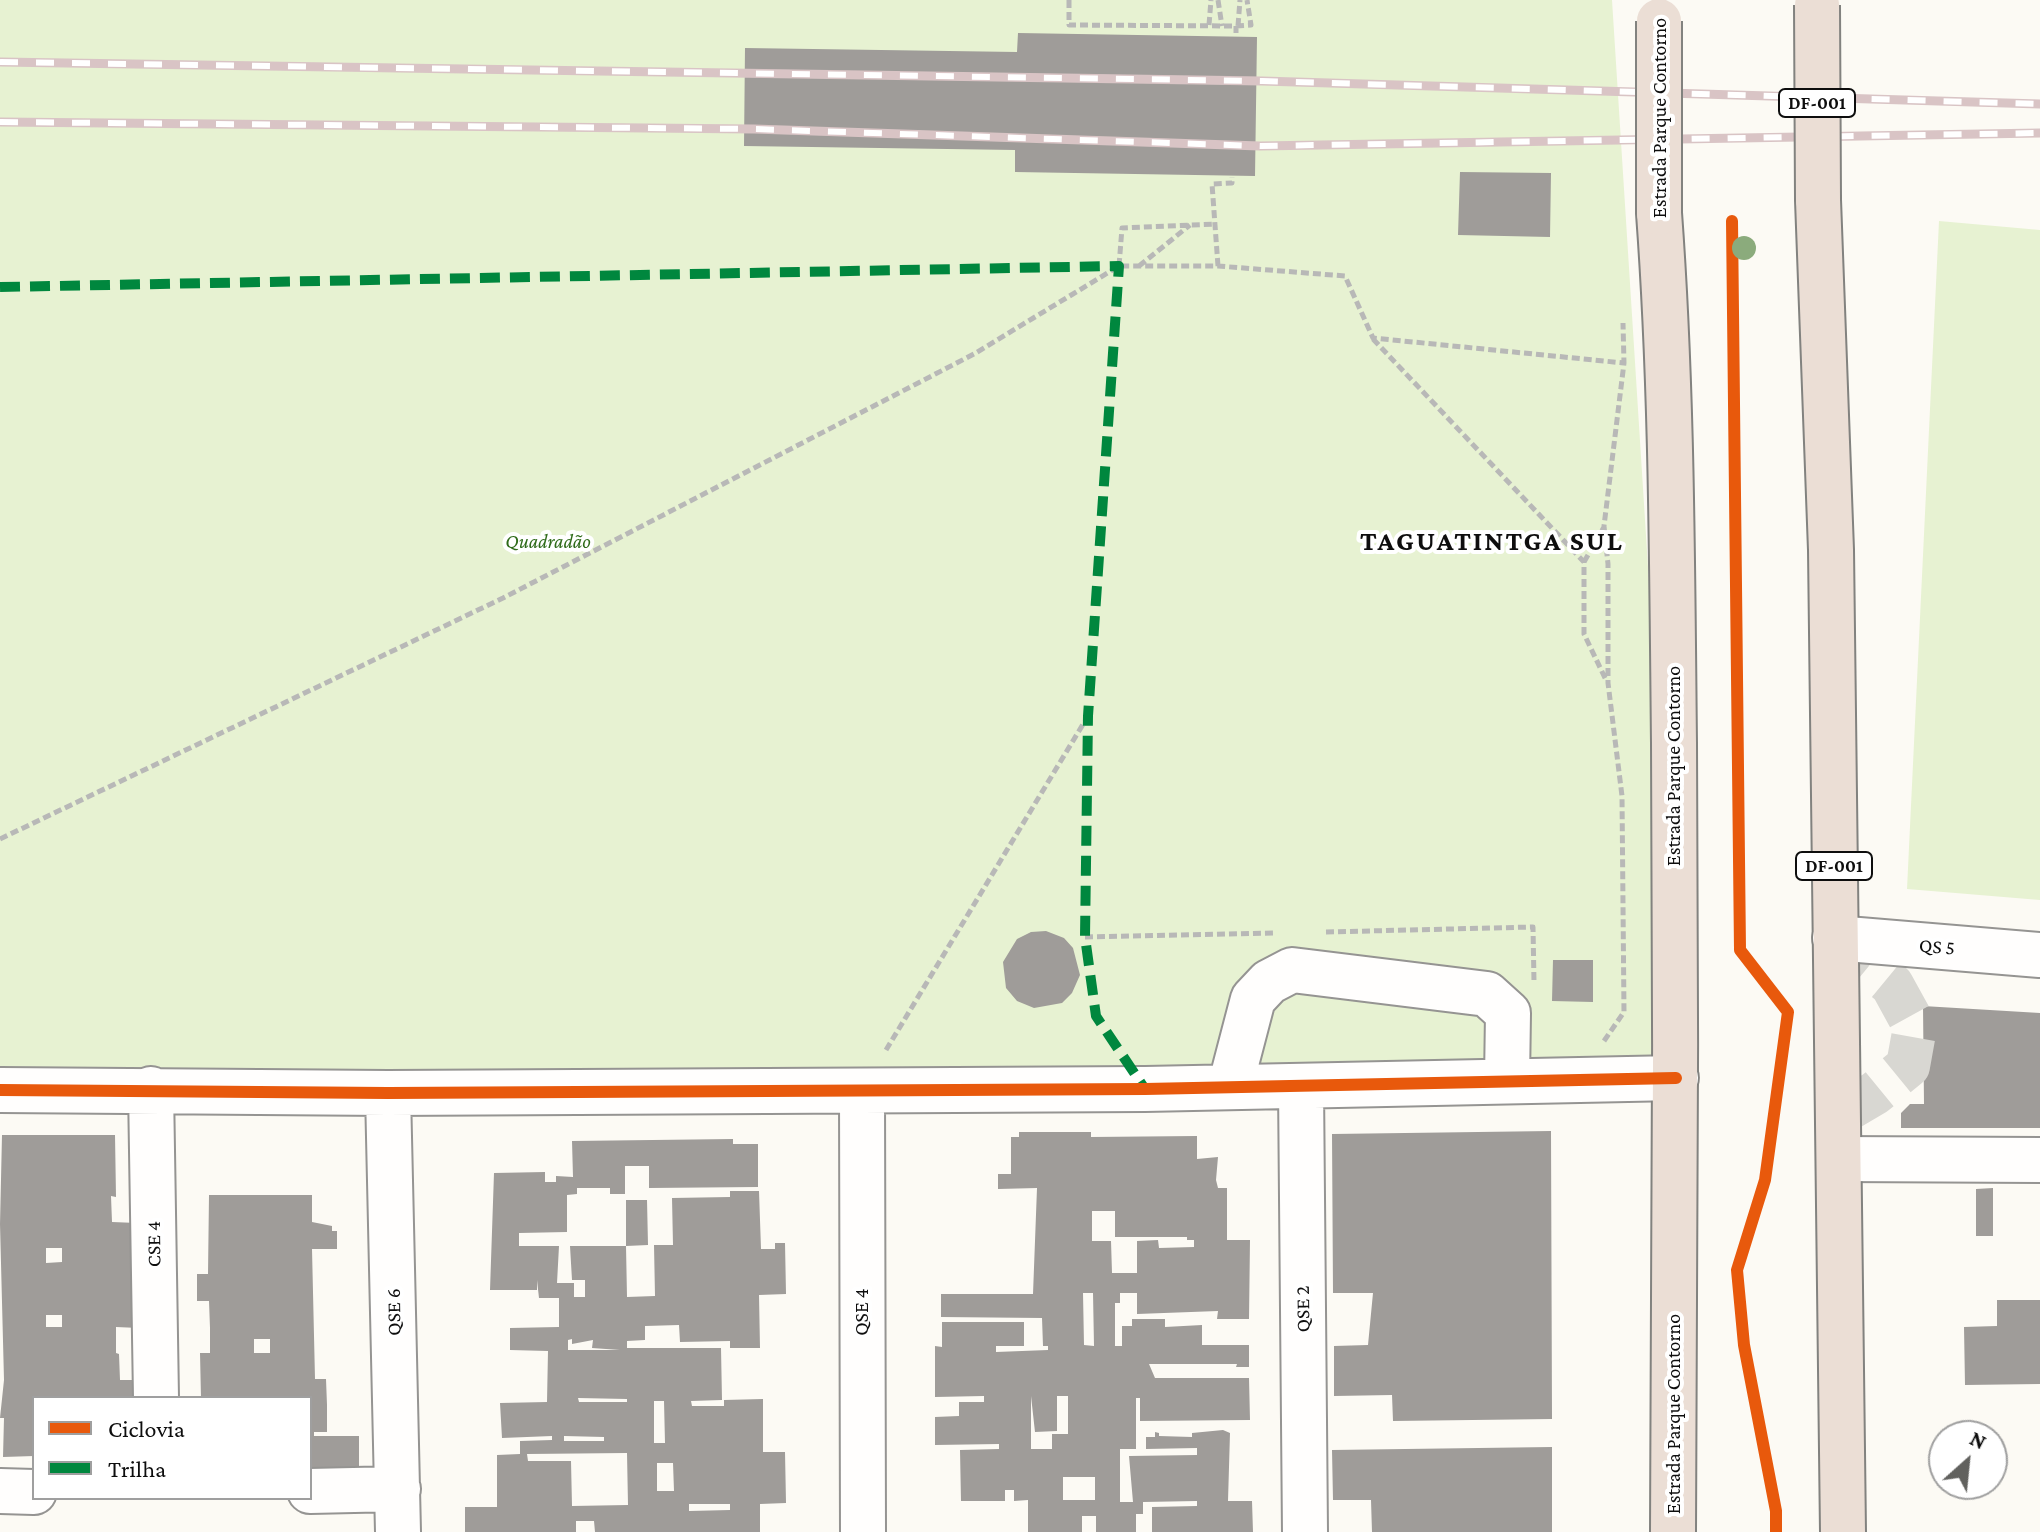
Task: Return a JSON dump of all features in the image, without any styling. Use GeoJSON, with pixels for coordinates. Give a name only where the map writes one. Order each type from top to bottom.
{"type":"FeatureCollection","features":[{"type":"Feature","properties":{"kind":"highway","name":"DF-001"},"geometry":{"type":"LineString","coordinates":[[1816,3],[1818,200],[1831,550],[1843,1532]]}},
{"type":"Feature","properties":{"kind":"highway","name":"Estrada Parque Contorno"},"geometry":{"type":"LineString","coordinates":[[1660,10],[1659,213],[1666,311],[1673,582],[1676,1078],[1673,1532]]}},
{"type":"Feature","properties":{"kind":"street","name":"QS 5"},"geometry":{"type":"LineString","coordinates":[[1835,938],[2040,955]]}},
{"type":"Feature","properties":{"kind":"street"},"geometry":{"type":"LineString","coordinates":[[1230,1087],[1253,999],[1269,982],[1292,970],[1487,994],[1500,1002],[1508,1013],[1507,1080]]}},
{"type":"Feature","properties":{"kind":"street"},"geometry":{"type":"LineString","coordinates":[[0,1090],[388,1093],[862,1091],[1676,1078]]}},
{"type":"Feature","properties":{"kind":"street","name":"QSE 2"},"geometry":{"type":"LineString","coordinates":[[1301,1086],[1305,1532]]}},
{"type":"Feature","properties":{"kind":"street","name":"CSE 4"},"geometry":{"type":"LineString","coordinates":[[151,1089],[156,1396]]}},
{"type":"Feature","properties":{"kind":"street","name":"QSE 4"},"geometry":{"type":"LineString","coordinates":[[862,1091],[863,1532]]}},
{"type":"Feature","properties":{"kind":"street","name":"QSE 6"},"geometry":{"type":"LineString","coordinates":[[388,1093],[398,1532]]}},
{"type":"Feature","properties":{"kind":"street"},"geometry":{"type":"LineString","coordinates":[[1839,1159],[2040,1160]]}},
{"type":"Feature","properties":{"kind":"street"},"geometry":{"type":"LineString","coordinates":[[312,1491],[398,1489]]}},
{"type":"Feature","properties":{"kind":"street"},"geometry":{"type":"LineString","coordinates":[[0,1491],[32,1492]]}},
{"type":"Feature","properties":{"kind":"path"},"geometry":{"type":"LineString","coordinates":[[1069,0],[1069,25],[1209,25],[1237,28],[1251,25],[1247,0]]}},
{"type":"Feature","properties":{"kind":"path"},"geometry":{"type":"LineString","coordinates":[[1209,25],[1211,0]]}},
{"type":"Feature","properties":{"kind":"path"},"geometry":{"type":"LineString","coordinates":[[1218,0],[1222,26]]}},
{"type":"Feature","properties":{"kind":"path"},"geometry":{"type":"LineString","coordinates":[[1237,28],[1240,0]]}},
{"type":"Feature","properties":{"kind":"path"},"geometry":{"type":"LineString","coordinates":[[1218,266],[1212,184],[1232,183],[1232,177]]}},
{"type":"Feature","properties":{"kind":"path"},"geometry":{"type":"LineString","coordinates":[[1119,266],[1122,228],[1215,224]]}},
{"type":"Feature","properties":{"kind":"path"},"geometry":{"type":"LineString","coordinates":[[1139,266],[1190,225]]}},
{"type":"Feature","properties":{"kind":"path"},"geometry":{"type":"LineString","coordinates":[[0,839],[503,598],[974,354],[1119,266],[1218,266],[1345,276],[1373,338],[1584,562]]}},
{"type":"Feature","properties":{"kind":"path"},"geometry":{"type":"LineString","coordinates":[[1590,1040],[1604,1041],[1624,1012],[1622,796],[1608,683],[1608,564],[1604,526],[1624,363],[1624,308]]}},
{"type":"Feature","properties":{"kind":"path"},"geometry":{"type":"LineString","coordinates":[[1373,338],[1624,363]]}},
{"type":"Feature","properties":{"kind":"path"},"geometry":{"type":"LineString","coordinates":[[1604,526],[1584,562],[1584,634],[1608,683]]}},
{"type":"Feature","properties":{"kind":"path"},"geometry":{"type":"LineString","coordinates":[[862,1091],[1088,716]]}},
{"type":"Feature","properties":{"kind":"green space","name":"Quadradão"},"geometry":{"type":"Polygon","coordinates":[[[0,0],[1612,0],[1676,1008],[1676,1078],[0,1088],[0,0]]]}},
{"type":"Feature","properties":{"kind":"green space"},"geometry":{"type":"Polygon","coordinates":[[[1939,221],[2040,230],[2040,900],[1907,889],[1939,221]]]}},
{"type":"Feature","properties":{"kind":"building"},"geometry":{"type":"Polygon","coordinates":[[[1018,33],[1257,37],[1255,176],[1015,172],[1015,150],[744,146],[745,48],[1017,52],[1018,33]]]}},
{"type":"Feature","properties":{"kind":"building"},"geometry":{"type":"Polygon","coordinates":[[[1460,172],[1551,173],[1550,237],[1458,235],[1460,172]]]}},
{"type":"Feature","properties":{"kind":"building"},"geometry":{"type":"Polygon","coordinates":[[[1046,931],[1064,938],[1073,948],[1080,975],[1072,993],[1062,1003],[1034,1008],[1017,1001],[1006,988],[1003,962],[1017,939],[1031,932],[1046,931]]]}},
{"type":"Feature","properties":{"kind":"building"},"geometry":{"type":"Polygon","coordinates":[[[1553,960],[1593,960],[1593,1002],[1552,1001],[1553,960]]]}},
{"type":"Feature","properties":{"kind":"building"},"geometry":{"type":"Polygon","coordinates":[[[1923,1006],[2040,1013],[2040,1128],[1901,1128],[1901,1113],[1910,1104],[1924,1104],[1923,1006]]]}},
{"type":"Feature","properties":{"kind":"building"},"geometry":{"type":"Polygon","coordinates":[[[1551,1131],[1552,1419],[1393,1421],[1392,1395],[1334,1396],[1334,1346],[1368,1345],[1373,1293],[1333,1293],[1332,1134],[1551,1131]]]}},
{"type":"Feature","properties":{"kind":"building"},"geometry":{"type":"Polygon","coordinates":[[[1019,1132],[1091,1132],[1091,1137],[1197,1136],[1197,1159],[1218,1157],[1218,1188],[1227,1188],[1227,1240],[1250,1240],[1249,1319],[1217,1319],[1218,1311],[1137,1314],[1137,1293],[1120,1293],[1120,1303],[1115,1303],[1115,1346],[1122,1346],[1122,1326],[1132,1326],[1132,1319],[1165,1319],[1165,1327],[1202,1325],[1202,1345],[1249,1345],[1249,1367],[1236,1367],[1237,1364],[1149,1364],[1155,1378],[1249,1378],[1250,1420],[1140,1421],[1140,1398],[1136,1398],[1136,1449],[1120,1449],[1120,1502],[1133,1502],[1129,1456],[1197,1455],[1197,1448],[1146,1449],[1146,1437],[1155,1437],[1155,1432],[1159,1436],[1192,1437],[1192,1433],[1223,1430],[1230,1433],[1228,1501],[1252,1501],[1253,1532],[1152,1532],[1152,1507],[1197,1506],[1197,1501],[1143,1502],[1143,1514],[1136,1514],[1136,1532],[1096,1532],[1096,1516],[1082,1516],[1082,1532],[1028,1532],[1028,1500],[1014,1501],[1014,1490],[1005,1490],[1005,1501],[961,1501],[960,1450],[999,1449],[999,1444],[935,1445],[935,1417],[959,1416],[959,1402],[984,1402],[984,1396],[935,1397],[935,1346],[942,1347],[942,1322],[1024,1322],[1024,1346],[996,1346],[996,1352],[1048,1350],[1048,1346],[1043,1346],[1042,1318],[941,1317],[941,1294],[1033,1294],[1037,1188],[998,1189],[998,1174],[1011,1174],[1011,1137],[1019,1137],[1019,1132]],[[1092,1211],[1092,1241],[1111,1241],[1112,1273],[1137,1273],[1137,1241],[1158,1240],[1159,1248],[1194,1247],[1194,1240],[1187,1240],[1187,1237],[1115,1237],[1115,1211],[1092,1211]],[[1083,1293],[1084,1345],[1094,1346],[1093,1293],[1083,1293]],[[1031,1396],[1031,1449],[1052,1449],[1052,1434],[1068,1434],[1068,1396],[1057,1396],[1057,1431],[1035,1432],[1031,1396]],[[1063,1477],[1063,1500],[1095,1500],[1095,1477],[1063,1477]]]}},
{"type":"Feature","properties":{"kind":"building"},"geometry":{"type":"Polygon","coordinates":[[[2,1135],[115,1135],[116,1197],[111,1196],[112,1222],[137,1223],[139,1328],[116,1327],[116,1353],[119,1354],[120,1380],[140,1380],[141,1396],[32,1396],[32,1456],[3,1457],[4,1418],[0,1418],[4,1380],[0,1224],[2,1135]],[[46,1248],[46,1263],[62,1262],[62,1248],[46,1248]],[[46,1315],[46,1327],[62,1327],[62,1315],[46,1315]]]}},
{"type":"Feature","properties":{"kind":"building"},"geometry":{"type":"Polygon","coordinates":[[[733,1139],[733,1144],[758,1144],[758,1187],[649,1188],[649,1166],[625,1166],[625,1194],[610,1194],[610,1188],[577,1188],[577,1194],[567,1195],[567,1232],[519,1233],[519,1246],[559,1246],[557,1283],[574,1283],[574,1297],[585,1297],[585,1280],[572,1280],[570,1246],[626,1246],[627,1297],[655,1296],[654,1245],[673,1245],[672,1198],[730,1197],[730,1191],[759,1191],[761,1249],[775,1249],[775,1243],[785,1243],[786,1294],[759,1295],[760,1348],[730,1348],[730,1341],[680,1342],[679,1325],[645,1326],[645,1340],[627,1341],[627,1348],[721,1348],[722,1400],[691,1401],[692,1406],[724,1406],[724,1400],[763,1399],[763,1452],[785,1452],[786,1503],[760,1504],[760,1532],[595,1532],[594,1521],[576,1521],[576,1532],[465,1532],[465,1507],[497,1507],[497,1455],[520,1454],[520,1441],[552,1440],[552,1436],[502,1438],[500,1403],[547,1402],[548,1351],[510,1350],[510,1328],[559,1327],[559,1298],[539,1298],[537,1280],[537,1290],[490,1290],[494,1173],[545,1172],[545,1182],[556,1182],[556,1176],[573,1177],[572,1141],[733,1139]],[[572,1339],[568,1340],[568,1350],[620,1350],[592,1348],[593,1340],[572,1344],[572,1339]],[[578,1398],[579,1402],[627,1402],[627,1399],[578,1398]],[[654,1401],[654,1443],[665,1443],[664,1401],[654,1401]],[[564,1436],[564,1441],[604,1441],[604,1437],[564,1436]],[[627,1453],[527,1454],[528,1461],[571,1461],[572,1506],[628,1505],[627,1453]],[[657,1463],[657,1491],[674,1491],[673,1463],[657,1463]],[[689,1504],[689,1511],[730,1510],[730,1504],[689,1504]]]}},
{"type":"Feature","properties":{"kind":"building"},"geometry":{"type":"Polygon","coordinates":[[[1993,1188],[1993,1236],[1976,1236],[1976,1189],[1993,1188]]]}},
{"type":"Feature","properties":{"kind":"building"},"geometry":{"type":"Polygon","coordinates":[[[209,1195],[312,1195],[312,1222],[332,1226],[332,1231],[337,1231],[337,1249],[312,1249],[315,1379],[326,1379],[327,1405],[327,1432],[314,1432],[314,1436],[359,1436],[359,1468],[312,1469],[312,1396],[201,1396],[200,1353],[210,1353],[210,1328],[209,1301],[197,1301],[197,1274],[208,1274],[209,1195]],[[254,1339],[254,1353],[270,1353],[270,1339],[254,1339]]]}},
{"type":"Feature","properties":{"kind":"building"},"geometry":{"type":"Polygon","coordinates":[[[626,1200],[647,1200],[648,1245],[626,1246],[626,1200]]]}},
{"type":"Feature","properties":{"kind":"building"},"geometry":{"type":"Polygon","coordinates":[[[1997,1300],[2040,1300],[2040,1384],[1965,1385],[1964,1327],[1997,1326],[1997,1300]]]}},
{"type":"Feature","properties":{"kind":"building"},"geometry":{"type":"Polygon","coordinates":[[[1552,1447],[1552,1532],[1372,1532],[1371,1500],[1333,1500],[1332,1450],[1552,1447]]]}},
{"type":"Feature","properties":{"kind":"tunnel"},"geometry":{"type":"LineString","coordinates":[[1835,938],[1892,985],[1915,1027],[1908,1066],[1875,1093],[1838,1115]]}},
{"type":"Feature","properties":{"kind":"railway"},"geometry":{"type":"LineString","coordinates":[[0,62],[1262,81],[2040,104]]}},
{"type":"Feature","properties":{"kind":"railway"},"geometry":{"type":"LineString","coordinates":[[0,122],[754,129],[1260,146],[2040,133]]}},
{"type":"Feature","properties":{"kind":"marked path"},"geometry":{"type":"LineString","coordinates":[[0,287],[1119,266],[1088,716],[1085,937],[1096,1016],[1145,1089]]}},
{"type":"Feature","properties":{"kind":"cycle path"},"geometry":{"type":"LineString","coordinates":[[1732,221],[1740,950],[1788,1012],[1765,1180],[1737,1270],[1744,1345],[1776,1511],[1776,1532]]}},
{"type":"Feature","properties":{"kind":"cycle path"},"geometry":{"type":"LineString","coordinates":[[0,1090],[388,1093],[1145,1089],[1676,1078]]}},
{"type":"Feature","properties":{"kind":"district","name":"TAGUATINTGA SUL"},"geometry":{"type":"Point","coordinates":[1492,541]}}]}
